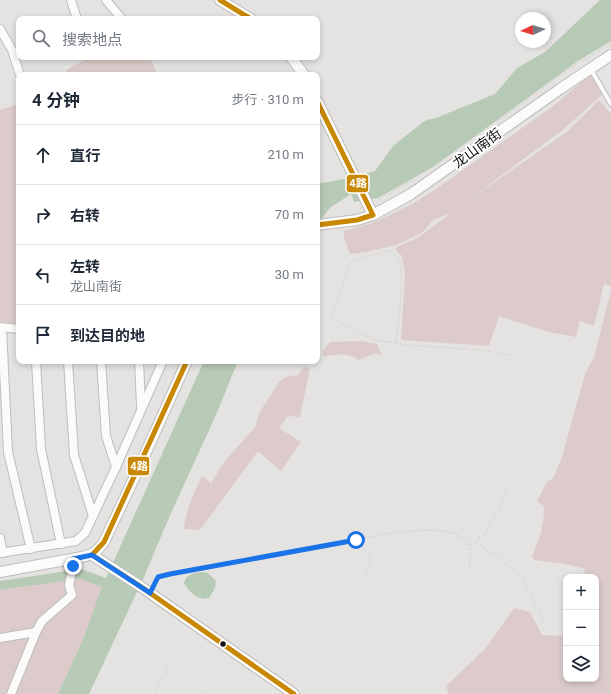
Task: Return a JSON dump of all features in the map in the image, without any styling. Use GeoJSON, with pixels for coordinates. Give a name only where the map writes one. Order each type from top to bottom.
{"type":"FeatureCollection","features":[{"type":"Feature","properties":{"kind":"street"},"geometry":{"type":"LineString","coordinates":[[71,0],[76,16]]}},
{"type":"Feature","properties":{"kind":"street"},"geometry":{"type":"LineString","coordinates":[[106,0],[119,16]]}},
{"type":"Feature","properties":{"kind":"street"},"geometry":{"type":"LineString","coordinates":[[220,0],[246,16]]}},
{"type":"Feature","properties":{"kind":"street"},"geometry":{"type":"LineString","coordinates":[[0,30],[12,50],[19,72]]}},
{"type":"Feature","properties":{"kind":"street","name":"龙山南街"},"geometry":{"type":"LineString","coordinates":[[320,225],[335,224],[373,215],[423,186],[590,68],[611,55]]}},
{"type":"Feature","properties":{"kind":"street"},"geometry":{"type":"LineString","coordinates":[[293,60],[302,72]]}},
{"type":"Feature","properties":{"kind":"street"},"geometry":{"type":"LineString","coordinates":[[320,107],[373,215]]}},
{"type":"Feature","properties":{"kind":"street"},"geometry":{"type":"LineString","coordinates":[[16,329],[1,328],[8,452],[31,548]]}},
{"type":"Feature","properties":{"kind":"street"},"geometry":{"type":"LineString","coordinates":[[36,364],[41,449],[61,544]]}},
{"type":"Feature","properties":{"kind":"street"},"geometry":{"type":"LineString","coordinates":[[68,364],[74,455],[93,516]]}},
{"type":"Feature","properties":{"kind":"street"},"geometry":{"type":"LineString","coordinates":[[101,364],[106,436],[116,467]]}},
{"type":"Feature","properties":{"kind":"street"},"geometry":{"type":"LineString","coordinates":[[138,364],[141,409]]}},
{"type":"Feature","properties":{"kind":"street"},"geometry":{"type":"LineString","coordinates":[[0,538],[2,553],[76,541],[85,533],[162,364]]}},
{"type":"Feature","properties":{"kind":"street"},"geometry":{"type":"LineString","coordinates":[[0,572],[92,555],[104,542],[142,463],[186,364]]}},
{"type":"Feature","properties":{"kind":"street"},"geometry":{"type":"LineString","coordinates":[[92,555],[140,586],[294,694]]}},
{"type":"Feature","properties":{"kind":"street"},"geometry":{"type":"LineString","coordinates":[[11,694],[36,632],[42,621],[72,595],[69,586],[74,563],[73,559]]}},
{"type":"Feature","properties":{"kind":"street"},"geometry":{"type":"LineString","coordinates":[[0,638],[36,632]]}},
{"type":"Feature","properties":{"kind":"lane"},"geometry":{"type":"LineString","coordinates":[[590,68],[611,104]]}},
{"type":"Feature","properties":{"kind":"lane"},"geometry":{"type":"LineString","coordinates":[[605,93],[611,99]]}},
{"type":"Feature","properties":{"kind":"path"},"geometry":{"type":"LineString","coordinates":[[492,126],[569,69],[611,43]]}},
{"type":"Feature","properties":{"kind":"path"},"geometry":{"type":"LineString","coordinates":[[378,200],[417,179]]}},
{"type":"Feature","properties":{"kind":"path"},"geometry":{"type":"LineString","coordinates":[[396,343],[401,273],[398,258],[390,250],[352,261],[331,318],[374,340],[408,345],[481,350],[509,355]]}},
{"type":"Feature","properties":{"kind":"path"},"geometry":{"type":"LineString","coordinates":[[469,545],[485,535],[505,497],[507,489]]}},
{"type":"Feature","properties":{"kind":"path"},"geometry":{"type":"LineString","coordinates":[[150,593],[158,577],[170,574],[356,540],[416,531],[438,531],[456,534],[464,539],[469,545],[471,552],[471,561],[467,571]]}},
{"type":"Feature","properties":{"kind":"path"},"geometry":{"type":"LineString","coordinates":[[356,540],[370,557],[370,568],[364,576]]}},
{"type":"Feature","properties":{"kind":"path"},"geometry":{"type":"LineString","coordinates":[[476,542],[521,575],[543,620],[550,627]]}},
{"type":"Feature","properties":{"kind":"path"},"geometry":{"type":"LineString","coordinates":[[154,694],[168,666]]}},
{"type":"Feature","properties":{"kind":"shaded area"},"geometry":{"type":"Polygon","coordinates":[[[600,0],[611,0],[611,41],[578,61],[433,167],[378,198],[354,202],[351,194],[331,207],[320,220],[320,183],[375,171],[393,146],[423,122],[495,94],[517,68],[551,48],[600,0]]]}},
{"type":"Feature","properties":{"kind":"shaded area"},"geometry":{"type":"Polygon","coordinates":[[[84,60],[150,60],[156,72],[67,72],[66,70],[84,60]]]}},
{"type":"Feature","properties":{"kind":"shaded area"},"geometry":{"type":"Polygon","coordinates":[[[591,74],[602,95],[564,129],[470,199],[568,131],[599,100],[611,114],[611,286],[604,284],[594,326],[580,321],[576,337],[549,332],[499,316],[489,346],[401,340],[405,273],[402,256],[395,250],[399,246],[419,237],[451,213],[433,220],[423,232],[396,245],[367,252],[350,254],[344,237],[344,231],[375,222],[414,203],[552,107],[591,74]]]}},
{"type":"Feature","properties":{"kind":"shaded area"},"geometry":{"type":"Polygon","coordinates":[[[16,105],[16,325],[0,321],[0,110],[16,105]]]}},
{"type":"Feature","properties":{"kind":"shaded area"},"geometry":{"type":"Polygon","coordinates":[[[611,291],[611,694],[449,694],[446,686],[485,649],[514,608],[530,612],[542,635],[563,636],[563,682],[599,682],[599,574],[586,574],[583,568],[534,560],[532,556],[539,538],[543,520],[544,506],[537,501],[547,482],[553,478],[562,457],[585,374],[594,357],[611,291]]]}},
{"type":"Feature","properties":{"kind":"shaded area"},"geometry":{"type":"Polygon","coordinates":[[[361,341],[377,344],[382,356],[375,353],[359,360],[354,357],[341,354],[323,357],[323,351],[330,342],[361,341]]]}},
{"type":"Feature","properties":{"kind":"shaded area"},"geometry":{"type":"Polygon","coordinates":[[[203,364],[237,364],[216,415],[171,513],[143,579],[89,694],[58,694],[84,637],[102,587],[80,579],[0,590],[0,581],[81,569],[106,578],[203,364]]]}},
{"type":"Feature","properties":{"kind":"shaded area"},"geometry":{"type":"Polygon","coordinates":[[[304,367],[310,368],[300,417],[288,416],[279,428],[301,442],[281,471],[258,451],[200,530],[184,529],[188,508],[202,476],[211,483],[224,462],[255,427],[259,413],[280,381],[288,376],[298,375],[304,367]]]}},
{"type":"Feature","properties":{"kind":"shaded area"},"geometry":{"type":"Polygon","coordinates":[[[201,572],[208,573],[216,581],[215,588],[209,598],[205,599],[195,595],[184,583],[186,578],[190,575],[201,572]]]}},
{"type":"Feature","properties":{"kind":"shaded area"},"geometry":{"type":"Polygon","coordinates":[[[80,579],[103,587],[84,637],[58,694],[0,694],[0,590],[80,579]]]}},
{"type":"Feature","properties":{"kind":"transit line","name":"4路"},"geometry":{"type":"LineString","coordinates":[[220,0],[246,16]]}},
{"type":"Feature","properties":{"kind":"transit line","name":"4路"},"geometry":{"type":"LineString","coordinates":[[320,107],[373,215],[357,220],[320,225]]}},
{"type":"Feature","properties":{"kind":"transit line","name":"4路"},"geometry":{"type":"LineString","coordinates":[[186,364],[104,542],[92,555],[140,586],[294,694]]}},
{"type":"Feature","properties":{"kind":"route"},"geometry":{"type":"LineString","coordinates":[[73,566],[73,559],[92,555],[150,593],[158,577],[356,540]]}}]}
